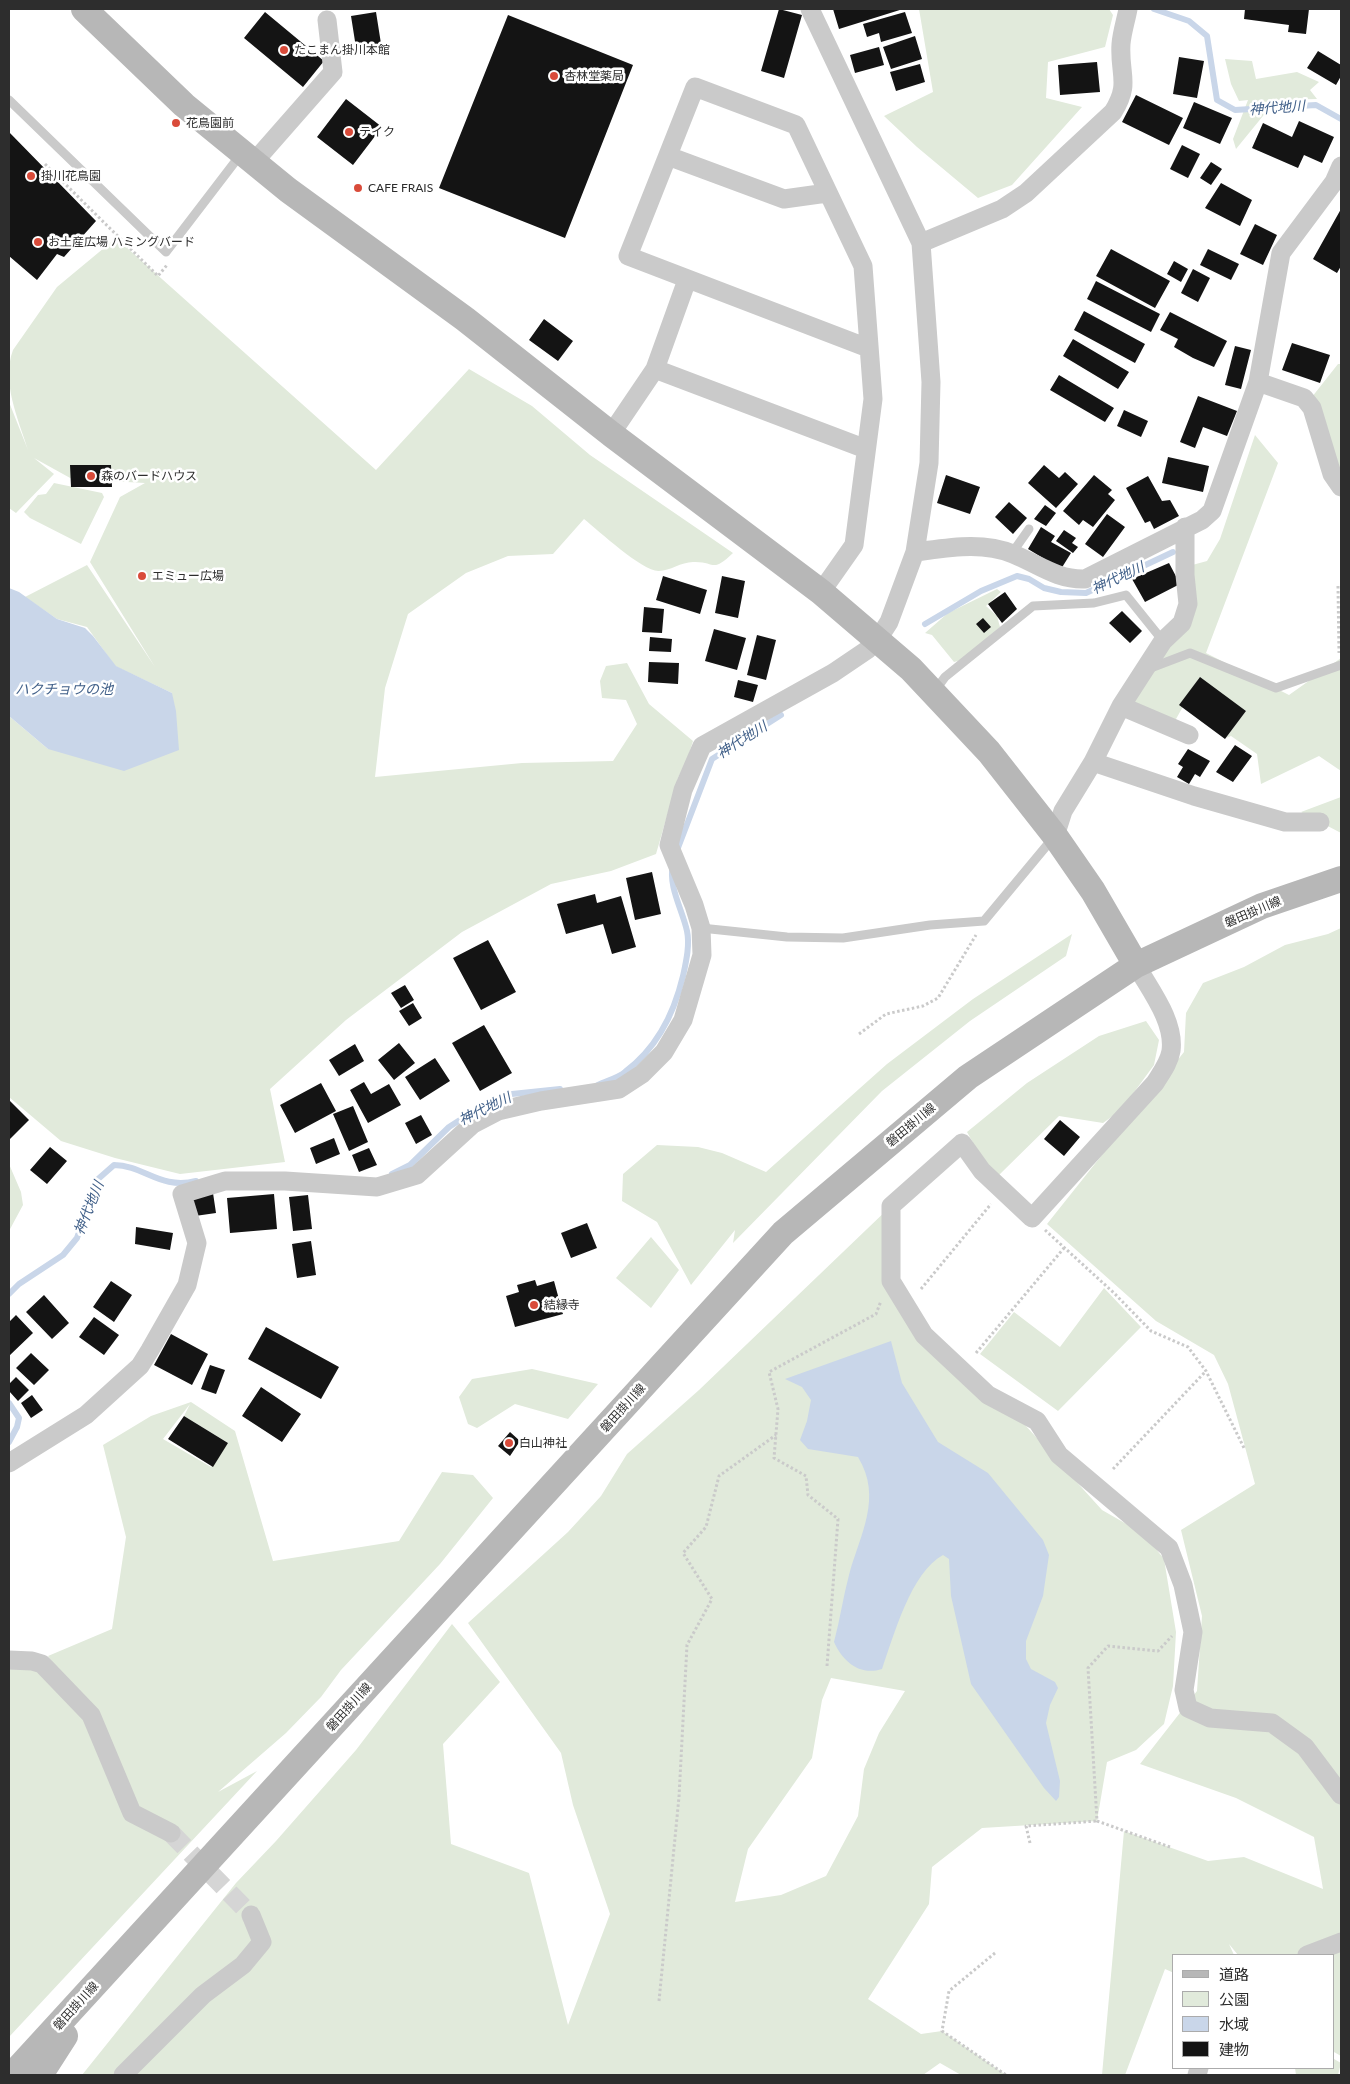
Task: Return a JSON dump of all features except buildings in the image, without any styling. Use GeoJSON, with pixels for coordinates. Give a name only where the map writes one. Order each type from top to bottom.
{"type":"FeatureCollection","features":[{"type":"Feature","properties":{"kind":"main road"},"geometry":{"type":"LineString","coordinates":[[84,9],[184,105],[288,190],[465,319],[611,434],[821,592],[878,640],[934,692],[989,752],[1055,836],[1092,891],[1136,965]]}},
{"type":"Feature","properties":{"kind":"main road","name":"磐田掛川線"},"geometry":{"type":"LineString","coordinates":[[12,2075],[783,1233],[968,1077],[1136,965],[1262,906],[1341,879]]}},
{"type":"Feature","properties":{"kind":"main road"},"geometry":{"type":"LineString","coordinates":[[40,2075],[98,1982]]}},
{"type":"Feature","properties":{"kind":"street"},"geometry":{"type":"LineString","coordinates":[[9,1463],[86,1415],[140,1366],[187,1285],[197,1243],[182,1194],[225,1181],[284,1181],[378,1187],[417,1174],[473,1124],[498,1111],[541,1101],[619,1089],[642,1074],[664,1052],[683,1020],[702,955],[701,928],[694,905],[669,846],[683,790],[702,746],[833,673],[867,650],[878,640],[889,622],[915,552],[929,463],[932,382],[921,243],[810,9]]}},
{"type":"Feature","properties":{"kind":"street"},"geometry":{"type":"LineString","coordinates":[[921,243],[1002,209],[1026,193],[1113,112],[1122,97],[1125,84],[1120,65],[1121,42],[1128,9]]}},
{"type":"Feature","properties":{"kind":"street"},"geometry":{"type":"LineString","coordinates":[[248,158],[333,72],[327,20]]}},
{"type":"Feature","properties":{"kind":"street"},"geometry":{"type":"LineString","coordinates":[[821,592],[854,544],[873,399],[863,266],[826,193],[796,125],[695,87],[628,256],[868,348]]}},
{"type":"Feature","properties":{"kind":"street"},"geometry":{"type":"LineString","coordinates":[[668,156],[784,199],[826,193]]}},
{"type":"Feature","properties":{"kind":"street"},"geometry":{"type":"LineString","coordinates":[[915,552],[967,546],[1012,553],[1057,576],[1085,579],[1202,520],[1212,511],[1258,382],[1281,253],[1339,178]]}},
{"type":"Feature","properties":{"kind":"street"},"geometry":{"type":"LineString","coordinates":[[611,434],[655,369],[687,280]]}},
{"type":"Feature","properties":{"kind":"street"},"geometry":{"type":"LineString","coordinates":[[655,369],[866,449]]}},
{"type":"Feature","properties":{"kind":"street"},"geometry":{"type":"LineString","coordinates":[[1258,382],[1304,398],[1312,408],[1332,474],[1341,487]]}},
{"type":"Feature","properties":{"kind":"street"},"geometry":{"type":"LineString","coordinates":[[1055,836],[1063,811],[1093,762],[1121,706],[1163,641],[1182,623],[1188,604],[1185,575],[1185,527]]}},
{"type":"Feature","properties":{"kind":"street"},"geometry":{"type":"LineString","coordinates":[[1121,706],[1189,735]]}},
{"type":"Feature","properties":{"kind":"street"},"geometry":{"type":"LineString","coordinates":[[1093,762],[1194,796],[1285,822],[1320,822]]}},
{"type":"Feature","properties":{"kind":"street"},"geometry":{"type":"LineString","coordinates":[[1136,965],[1164,1017],[1170,1040],[1168,1061],[1155,1083],[1032,1218],[982,1171],[962,1143],[891,1206],[891,1281],[924,1335],[988,1395],[1037,1421],[1059,1455],[1169,1548],[1183,1585],[1193,1632],[1184,1690],[1188,1708],[1210,1718],[1272,1723],[1305,1747],[1341,1795]]}},
{"type":"Feature","properties":{"kind":"street"},"geometry":{"type":"LineString","coordinates":[[9,1660],[32,1661],[42,1664],[91,1715],[132,1813],[172,1833]]}},
{"type":"Feature","properties":{"kind":"street"},"geometry":{"type":"LineString","coordinates":[[123,2075],[202,1995],[243,1965],[262,1942],[251,1915]]}},
{"type":"Feature","properties":{"kind":"street"},"geometry":{"type":"LineString","coordinates":[[1310,1954],[1341,1942]]}},
{"type":"Feature","properties":{"kind":"lane"},"geometry":{"type":"LineString","coordinates":[[9,100],[166,252],[248,158]]}},
{"type":"Feature","properties":{"kind":"lane"},"geometry":{"type":"LineString","coordinates":[[1012,553],[1029,529]]}},
{"type":"Feature","properties":{"kind":"lane"},"geometry":{"type":"LineString","coordinates":[[934,692],[945,677],[1033,606],[1094,603],[1126,594],[1163,641]]}},
{"type":"Feature","properties":{"kind":"lane"},"geometry":{"type":"LineString","coordinates":[[1143,671],[1190,653],[1276,688],[1340,666]]}},
{"type":"Feature","properties":{"kind":"lane"},"geometry":{"type":"LineString","coordinates":[[701,928],[788,937],[843,938],[930,925],[984,921],[1043,853],[1055,836]]}},
{"type":"Feature","properties":{"kind":"path"},"geometry":{"type":"LineString","coordinates":[[1338,586],[1340,666]]}},
{"type":"Feature","properties":{"kind":"path"},"geometry":{"type":"LineString","coordinates":[[859,1034],[886,1014],[923,1006],[938,998],[984,921]]}},
{"type":"Feature","properties":{"kind":"path"},"geometry":{"type":"LineString","coordinates":[[921,1289],[1003,1190]]}},
{"type":"Feature","properties":{"kind":"path"},"geometry":{"type":"LineString","coordinates":[[1032,1218],[1114,1293],[1151,1331],[1188,1347],[1206,1371],[1245,1450]]}},
{"type":"Feature","properties":{"kind":"path"},"geometry":{"type":"LineString","coordinates":[[976,1353],[1064,1248]]}},
{"type":"Feature","properties":{"kind":"path"},"geometry":{"type":"LineString","coordinates":[[827,1666],[838,1519],[808,1495],[806,1476],[774,1458],[778,1409],[769,1372],[876,1314],[886,1286],[891,1281]]}},
{"type":"Feature","properties":{"kind":"path"},"geometry":{"type":"LineString","coordinates":[[1113,1469],[1206,1371]]}},
{"type":"Feature","properties":{"kind":"path"},"geometry":{"type":"LineString","coordinates":[[659,2000],[679,1796],[687,1645],[702,1620],[712,1598],[683,1553],[706,1527],[719,1476],[776,1435]]}},
{"type":"Feature","properties":{"kind":"path"},"geometry":{"type":"LineString","coordinates":[[1097,1821],[1088,1668],[1108,1646],[1158,1651],[1176,1632]]}},
{"type":"Feature","properties":{"kind":"path"},"geometry":{"type":"LineString","coordinates":[[1030,1843],[1026,1826],[1097,1821],[1170,1848]]}},
{"type":"Feature","properties":{"kind":"path"},"geometry":{"type":"LineString","coordinates":[[995,1952],[949,1991],[942,2031],[1006,2075]]}},
{"type":"Feature","properties":{"kind":"green space"},"geometry":{"type":"Polygon","coordinates":[[[919,9],[1109,9],[1113,15],[1105,47],[1048,62],[1046,98],[1082,107],[1012,185],[978,198],[917,147],[884,116],[933,92],[919,9]]]}},
{"type":"Feature","properties":{"kind":"green space"},"geometry":{"type":"Polygon","coordinates":[[[1225,59],[1252,61],[1256,79],[1297,72],[1319,82],[1310,90],[1317,99],[1276,100],[1236,149],[1233,139],[1248,100],[1239,101],[1231,84],[1225,59]]]}},
{"type":"Feature","properties":{"kind":"green space"},"geometry":{"type":"Polygon","coordinates":[[[116,238],[376,470],[469,369],[532,406],[590,455],[733,553],[717,565],[693,562],[684,563],[663,571],[652,570],[632,558],[584,519],[553,554],[508,556],[466,573],[408,614],[385,688],[375,777],[522,763],[613,761],[637,724],[626,700],[602,698],[600,681],[606,666],[627,663],[649,704],[693,741],[678,778],[656,854],[611,871],[551,884],[462,932],[346,1020],[270,1089],[285,1162],[180,1174],[115,1158],[61,1141],[9,1097],[9,716],[48,749],[172,693],[115,666],[87,627],[57,619],[25,597],[87,565],[155,667],[90,562],[120,497],[145,483],[72,479],[34,458],[54,474],[16,513],[9,508],[9,402],[28,450],[12,400],[10,387],[10,362],[13,350],[57,287],[116,238]]]}},
{"type":"Feature","properties":{"kind":"green space"},"geometry":{"type":"Polygon","coordinates":[[[1338,364],[1341,364],[1341,479],[1308,402],[1338,364]]]}},
{"type":"Feature","properties":{"kind":"green space"},"geometry":{"type":"Polygon","coordinates":[[[1255,435],[1278,463],[1206,653],[1289,695],[1341,658],[1341,771],[1319,756],[1261,784],[1257,754],[1231,736],[1226,738],[1246,711],[1199,678],[1176,719],[1181,733],[1121,706],[1186,610],[1185,567],[1207,561],[1220,539],[1255,435]]]}},
{"type":"Feature","properties":{"kind":"green space"},"geometry":{"type":"Polygon","coordinates":[[[54,483],[102,493],[104,497],[81,544],[30,518],[24,512],[38,495],[46,494],[54,483]]]}},
{"type":"Feature","properties":{"kind":"green space"},"geometry":{"type":"Polygon","coordinates":[[[997,589],[1001,592],[986,606],[997,616],[1000,627],[965,659],[954,662],[932,635],[925,633],[948,613],[997,589]]]}},
{"type":"Feature","properties":{"kind":"green space"},"geometry":{"type":"Polygon","coordinates":[[[1341,797],[1341,833],[1301,812],[1341,797]]]}},
{"type":"Feature","properties":{"kind":"green space"},"geometry":{"type":"Polygon","coordinates":[[[1341,928],[1341,2056],[1335,2053],[1335,1954],[1237,1954],[1229,1944],[1234,1954],[1172,1954],[1172,1972],[1165,1969],[1125,2075],[1102,2075],[1124,1831],[1208,1861],[1244,1857],[1323,1889],[1314,1837],[1236,1798],[1140,1764],[1197,1691],[1202,1616],[1181,1530],[1255,1484],[1228,1384],[1214,1355],[1156,1321],[1047,1224],[1184,1052],[1186,1013],[1203,983],[1244,967],[1285,945],[1328,934],[1341,928]]]}},
{"type":"Feature","properties":{"kind":"green space"},"geometry":{"type":"Polygon","coordinates":[[[1072,934],[1066,956],[970,1021],[882,1091],[733,1243],[735,1230],[691,1285],[657,1222],[622,1201],[623,1174],[657,1145],[698,1147],[722,1153],[766,1172],[887,1064],[973,999],[1072,934]]]}},
{"type":"Feature","properties":{"kind":"green space"},"geometry":{"type":"Polygon","coordinates":[[[1146,1021],[1159,1040],[1154,1065],[1121,1110],[1103,1123],[1059,1116],[999,1175],[986,1166],[967,1132],[1027,1083],[1099,1036],[1146,1021]]]}},
{"type":"Feature","properties":{"kind":"green space"},"geometry":{"type":"Polygon","coordinates":[[[9,1164],[21,1192],[23,1205],[9,1231],[9,1164]]]}},
{"type":"Feature","properties":{"kind":"green space"},"geometry":{"type":"Polygon","coordinates":[[[891,1206],[886,1287],[924,1339],[1026,1426],[1102,1510],[1144,1534],[1164,1559],[1176,1632],[1173,1686],[1164,1724],[1136,1750],[1107,1762],[1097,1821],[982,1828],[932,1867],[929,1904],[868,1999],[921,2034],[942,2031],[1006,2075],[961,2075],[940,2063],[923,2075],[82,2075],[236,1883],[276,1841],[356,1750],[452,1624],[500,1682],[443,1744],[451,1844],[529,1873],[568,2025],[610,1914],[573,1805],[561,1753],[468,1623],[568,1532],[601,1496],[627,1454],[699,1390],[891,1206]],[[831,1678],[822,1700],[812,1758],[748,1849],[735,1902],[781,1895],[826,1876],[858,1816],[864,1769],[879,1733],[905,1691],[831,1678]]]}},
{"type":"Feature","properties":{"kind":"green space"},"geometry":{"type":"Polygon","coordinates":[[[651,1237],[679,1270],[651,1308],[616,1278],[651,1237]]]}},
{"type":"Feature","properties":{"kind":"green space"},"geometry":{"type":"Polygon","coordinates":[[[1104,1288],[1141,1327],[1058,1411],[980,1354],[1014,1312],[1060,1347],[1104,1288]]]}},
{"type":"Feature","properties":{"kind":"green space"},"geometry":{"type":"Polygon","coordinates":[[[532,1369],[598,1384],[568,1419],[515,1404],[477,1428],[468,1424],[459,1397],[472,1379],[532,1369]]]}},
{"type":"Feature","properties":{"kind":"green space"},"geometry":{"type":"Polygon","coordinates":[[[191,1402],[235,1431],[273,1561],[399,1541],[442,1472],[473,1475],[493,1498],[440,1564],[341,1670],[321,1697],[286,1733],[218,1792],[257,1771],[9,2037],[9,1664],[39,1667],[91,1715],[48,1656],[112,1629],[126,1537],[103,1445],[151,1416],[191,1402]],[[190,1404],[163,1439],[211,1467],[228,1443],[184,1416],[190,1404]]]}},
{"type":"Feature","properties":{"kind":"green space"},"geometry":{"type":"Polygon","coordinates":[[[1335,2060],[1341,2063],[1338,2075],[1296,2075],[1295,2069],[1335,2069],[1335,2060]]]}},
{"type":"Feature","properties":{"kind":"water","name":"ハクチョウの池"},"geometry":{"type":"Polygon","coordinates":[[[9,588],[19,592],[57,619],[85,628],[116,666],[172,693],[176,711],[179,750],[124,771],[48,749],[9,716],[9,588]]]}},
{"type":"Feature","properties":{"kind":"water"},"geometry":{"type":"Polygon","coordinates":[[[891,1341],[902,1383],[938,1442],[988,1473],[1043,1540],[1049,1555],[1043,1596],[1026,1641],[1026,1659],[1031,1669],[1055,1682],[1058,1688],[1050,1705],[1046,1723],[1060,1781],[1059,1797],[1056,1801],[1044,1788],[971,1684],[951,1596],[949,1559],[943,1555],[932,1563],[922,1575],[898,1622],[882,1669],[866,1671],[853,1666],[842,1656],[834,1642],[849,1575],[867,1516],[869,1487],[858,1457],[808,1449],[800,1440],[807,1421],[811,1400],[802,1387],[785,1379],[891,1341]]]}},
{"type":"Feature","properties":{"kind":"waterway","name":"神代地川"},"geometry":{"type":"LineString","coordinates":[[1154,9],[1189,21],[1207,36],[1217,100],[1235,110],[1316,105],[1341,119]]}},
{"type":"Feature","properties":{"kind":"waterway","name":"神代地川"},"geometry":{"type":"LineString","coordinates":[[925,624],[981,591],[1017,576],[1029,579],[1044,588],[1061,592],[1086,593],[1173,552]]}},
{"type":"Feature","properties":{"kind":"waterway","name":"神代地川"},"geometry":{"type":"LineString","coordinates":[[676,853],[712,759],[781,715]]}},
{"type":"Feature","properties":{"kind":"waterway","name":"神代地川"},"geometry":{"type":"LineString","coordinates":[[598,1085],[622,1074],[636,1063],[663,1029],[675,1004],[683,976],[688,942],[687,931],[672,881],[673,865]]}},
{"type":"Feature","properties":{"kind":"waterway","name":"神代地川"},"geometry":{"type":"LineString","coordinates":[[392,1174],[410,1165],[449,1127],[474,1111],[512,1094],[560,1089]]}},
{"type":"Feature","properties":{"kind":"waterway","name":"神代地川"},"geometry":{"type":"LineString","coordinates":[[9,1294],[19,1284],[63,1255],[77,1238],[97,1180],[114,1165],[125,1166],[172,1182],[196,1181]]}},
{"type":"Feature","properties":{"kind":"waterway","name":"神代地川"},"geometry":{"type":"LineString","coordinates":[[9,1403],[19,1418],[17,1427],[9,1442]]}},
{"type":"Feature","properties":{"kind":"tunnel"},"geometry":{"type":"LineString","coordinates":[[171,1833],[251,1915]]}},
{"type":"Feature","properties":{"kind":"place","name":"たこまん掛川本館"},"geometry":{"type":"Point","coordinates":[284,50]}},
{"type":"Feature","properties":{"kind":"place","name":"杏林堂薬局"},"geometry":{"type":"Point","coordinates":[554,76]}},
{"type":"Feature","properties":{"kind":"place","name":"花鳥園前"},"geometry":{"type":"Point","coordinates":[176,123]}},
{"type":"Feature","properties":{"kind":"place","name":"テイク"},"geometry":{"type":"Point","coordinates":[349,132]}},
{"type":"Feature","properties":{"kind":"place","name":"掛川花鳥園"},"geometry":{"type":"Point","coordinates":[31,176]}},
{"type":"Feature","properties":{"kind":"place","name":"CAFE FRAIS"},"geometry":{"type":"Point","coordinates":[358,188]}},
{"type":"Feature","properties":{"kind":"place","name":"お土産広場 ハミングバード"},"geometry":{"type":"Point","coordinates":[38,242]}},
{"type":"Feature","properties":{"kind":"place","name":"森のバードハウス"},"geometry":{"type":"Point","coordinates":[91,476]}},
{"type":"Feature","properties":{"kind":"place","name":"エミュー広場"},"geometry":{"type":"Point","coordinates":[142,576]}},
{"type":"Feature","properties":{"kind":"place","name":"結縁寺"},"geometry":{"type":"Point","coordinates":[534,1305]}},
{"type":"Feature","properties":{"kind":"place","name":"白山神社"},"geometry":{"type":"Point","coordinates":[509,1443]}}]}
